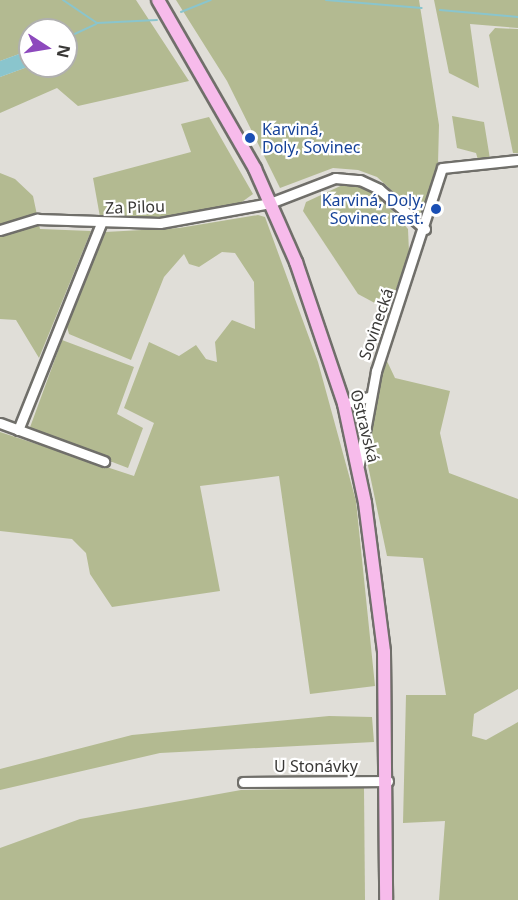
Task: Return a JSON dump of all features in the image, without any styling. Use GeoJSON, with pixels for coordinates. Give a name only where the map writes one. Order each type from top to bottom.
{"type":"FeatureCollection","features":[{"type":"Feature","properties":{"kind":"main road","name":"Ostravská"},"geometry":{"type":"LineString","coordinates":[[158,0],[238,134],[270,203],[318,323],[344,404],[358,467],[380,604],[388,729],[386,900]]}},
{"type":"Feature","properties":{"kind":"street","name":"Sovinecká"},"geometry":{"type":"LineString","coordinates":[[358,467],[369,397],[426,229],[442,168],[518,160]]}},
{"type":"Feature","properties":{"kind":"street"},"geometry":{"type":"LineString","coordinates":[[270,203],[335,178],[360,180],[379,189],[426,229]]}},
{"type":"Feature","properties":{"kind":"street","name":"Za Pilou"},"geometry":{"type":"LineString","coordinates":[[0,230],[37,219],[101,224],[160,224],[270,203]]}},
{"type":"Feature","properties":{"kind":"street"},"geometry":{"type":"LineString","coordinates":[[18,430],[101,224]]}},
{"type":"Feature","properties":{"kind":"street"},"geometry":{"type":"LineString","coordinates":[[344,404],[369,397]]}},
{"type":"Feature","properties":{"kind":"street"},"geometry":{"type":"LineString","coordinates":[[0,423],[104,461]]}},
{"type":"Feature","properties":{"kind":"street","name":"U Stonávky"},"geometry":{"type":"LineString","coordinates":[[243,782],[388,781]]}},
{"type":"Feature","properties":{"kind":"green space"},"geometry":{"type":"Polygon","coordinates":[[[0,0],[136,0],[189,81],[78,106],[57,88],[0,113],[0,77],[18,70],[18,78],[78,78],[78,18],[18,18],[18,54],[0,61],[0,0]]]}},
{"type":"Feature","properties":{"kind":"green space"},"geometry":{"type":"Polygon","coordinates":[[[176,0],[419,0],[439,125],[438,164],[420,216],[377,177],[358,170],[333,168],[280,188],[227,81],[176,0]]]}},
{"type":"Feature","properties":{"kind":"green space"},"geometry":{"type":"Polygon","coordinates":[[[434,0],[518,0],[518,28],[470,24],[479,88],[449,73],[434,0]]]}},
{"type":"Feature","properties":{"kind":"green space"},"geometry":{"type":"Polygon","coordinates":[[[495,28],[518,29],[518,153],[513,153],[489,35],[495,28]]]}},
{"type":"Feature","properties":{"kind":"green space"},"geometry":{"type":"Polygon","coordinates":[[[452,116],[484,122],[490,159],[478,160],[476,153],[457,148],[452,116]]]}},
{"type":"Feature","properties":{"kind":"green space"},"geometry":{"type":"Polygon","coordinates":[[[209,117],[253,194],[239,204],[161,217],[100,217],[93,178],[191,152],[181,124],[209,117]]]}},
{"type":"Feature","properties":{"kind":"green space"},"geometry":{"type":"Polygon","coordinates":[[[0,173],[15,179],[33,196],[40,229],[91,231],[39,358],[16,320],[0,319],[0,173]]]}},
{"type":"Feature","properties":{"kind":"green space"},"geometry":{"type":"Polygon","coordinates":[[[349,182],[377,193],[408,229],[409,252],[392,301],[384,308],[358,294],[303,211],[306,202],[349,182]]]}},
{"type":"Feature","properties":{"kind":"green space"},"geometry":{"type":"Polygon","coordinates":[[[258,215],[265,217],[318,362],[356,501],[375,686],[310,694],[279,476],[200,486],[220,591],[112,607],[90,574],[86,553],[72,539],[0,531],[0,432],[134,476],[154,423],[124,408],[149,342],[179,356],[196,345],[206,359],[217,362],[215,342],[232,320],[255,329],[254,282],[235,253],[222,252],[199,267],[189,264],[184,254],[164,277],[131,360],[69,334],[67,327],[105,232],[179,228],[258,215]]]}},
{"type":"Feature","properties":{"kind":"green space"},"geometry":{"type":"Polygon","coordinates":[[[62,340],[134,367],[117,414],[143,428],[128,468],[29,430],[62,340]]]}},
{"type":"Feature","properties":{"kind":"green space"},"geometry":{"type":"Polygon","coordinates":[[[386,359],[395,378],[450,391],[440,433],[449,473],[518,499],[518,689],[474,714],[472,736],[486,740],[518,722],[518,900],[439,900],[445,821],[403,823],[406,695],[446,695],[423,558],[387,556],[367,461],[372,411],[386,359]]]}},
{"type":"Feature","properties":{"kind":"green space"},"geometry":{"type":"Polygon","coordinates":[[[329,716],[372,717],[374,742],[160,753],[0,790],[0,769],[132,735],[329,716]]]}},
{"type":"Feature","properties":{"kind":"green space"},"geometry":{"type":"Polygon","coordinates":[[[364,788],[365,900],[0,900],[0,848],[80,819],[241,790],[364,788]]]}},
{"type":"Feature","properties":{"kind":"water"},"geometry":{"type":"Polygon","coordinates":[[[18,54],[18,70],[0,77],[0,61],[18,54]]]}},
{"type":"Feature","properties":{"kind":"waterway"},"geometry":{"type":"LineString","coordinates":[[63,0],[97,23],[157,20]]}},
{"type":"Feature","properties":{"kind":"waterway"},"geometry":{"type":"LineString","coordinates":[[181,12],[211,0]]}},
{"type":"Feature","properties":{"kind":"waterway"},"geometry":{"type":"LineString","coordinates":[[326,0],[422,8]]}},
{"type":"Feature","properties":{"kind":"waterway"},"geometry":{"type":"LineString","coordinates":[[440,10],[518,17]]}},
{"type":"Feature","properties":{"kind":"waterway"},"geometry":{"type":"LineString","coordinates":[[78,32],[96,24]]}},
{"type":"Feature","properties":{"kind":"place","name":"Karviná, Doly, Sovinec"},"geometry":{"type":"Point","coordinates":[250,138]}},
{"type":"Feature","properties":{"kind":"place","name":"Karviná, Doly, Sovinec rest."},"geometry":{"type":"Point","coordinates":[436,209]}}]}
